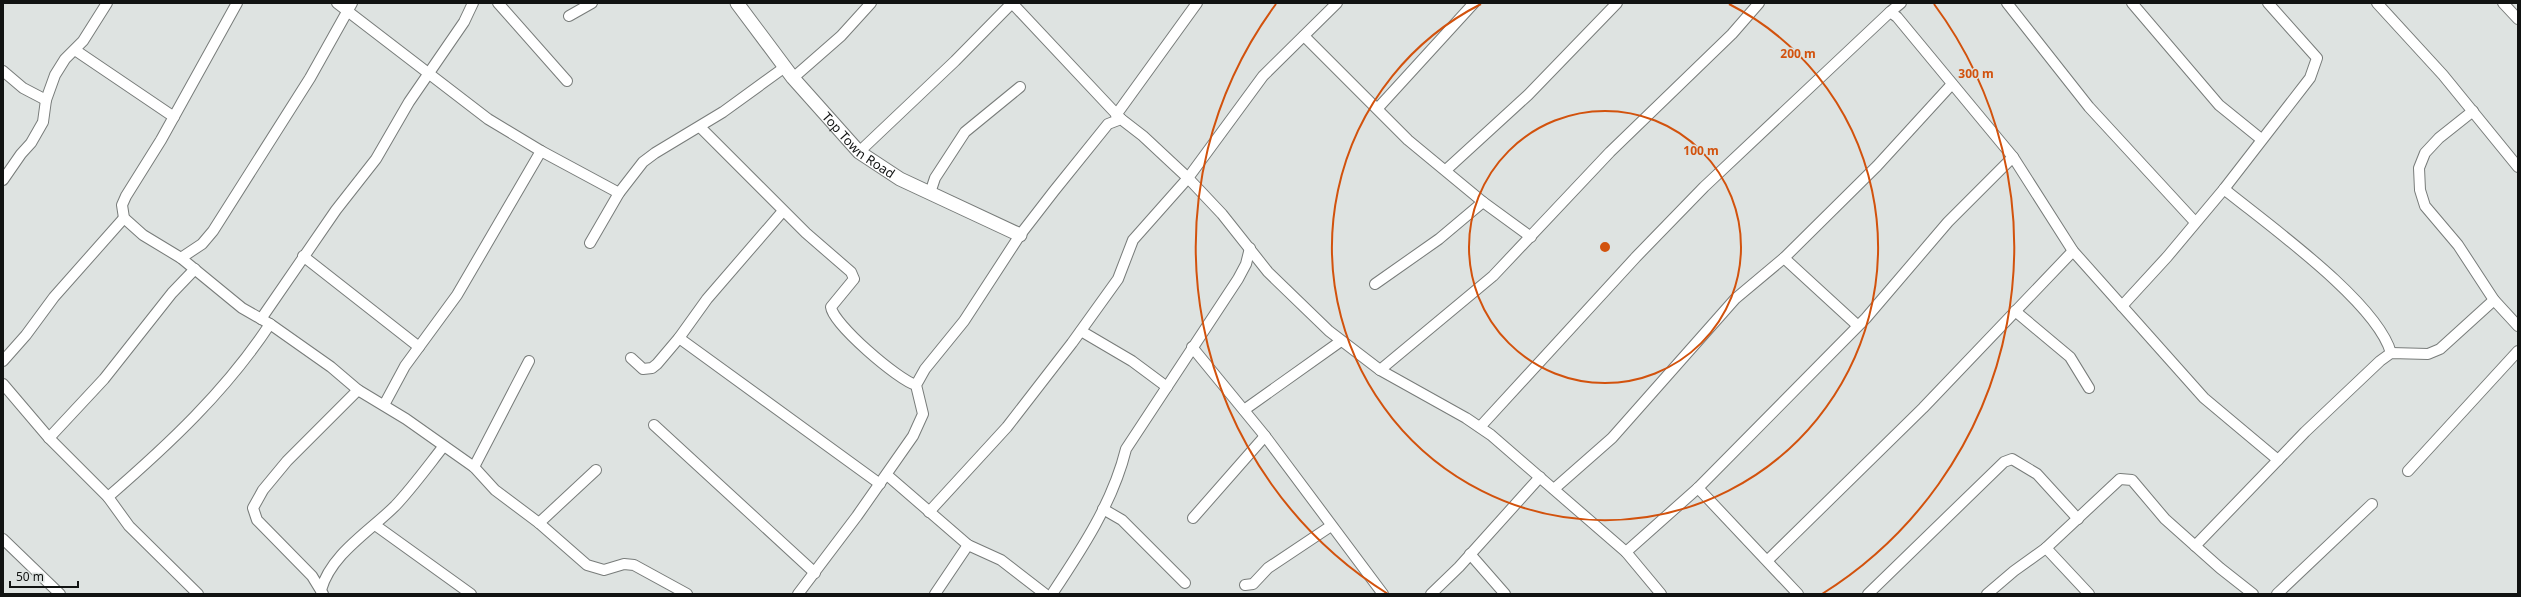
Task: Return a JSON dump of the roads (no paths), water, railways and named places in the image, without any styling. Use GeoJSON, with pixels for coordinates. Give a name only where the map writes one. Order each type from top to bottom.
{"type":"FeatureCollection","features":[{"type":"Feature","properties":{"kind":"street"},"geometry":{"type":"LineString","coordinates":[[3,180],[21,154],[31,143],[43,122],[46,100],[55,75],[65,59],[76,50],[107,3]]}},
{"type":"Feature","properties":{"kind":"street"},"geometry":{"type":"LineString","coordinates":[[237,3],[174,117],[126,196],[122,205],[124,218],[143,235],[182,258],[225,296],[331,367],[358,390],[384,405],[474,467],[495,490],[539,523],[587,565],[604,570],[624,564],[634,566],[682,592]]}},
{"type":"Feature","properties":{"kind":"street"},"geometry":{"type":"LineString","coordinates":[[337,3],[350,7],[429,73],[488,119],[541,152],[619,193]]}},
{"type":"Feature","properties":{"kind":"street"},"geometry":{"type":"LineString","coordinates":[[108,497],[178,434],[214,396],[248,356],[265,322],[303,256],[336,210],[376,159],[429,73],[464,22],[473,3]]}},
{"type":"Feature","properties":{"kind":"street"},"geometry":{"type":"LineString","coordinates":[[498,3],[567,82]]}},
{"type":"Feature","properties":{"kind":"street"},"geometry":{"type":"LineString","coordinates":[[569,16],[592,3]]}},
{"type":"Feature","properties":{"kind":"street","name":"Top Town Road"},"geometry":{"type":"LineString","coordinates":[[737,3],[789,72],[859,152],[900,179],[1020,235]]}},
{"type":"Feature","properties":{"kind":"street"},"geometry":{"type":"LineString","coordinates":[[590,243],[619,193],[644,162],[655,152],[700,127],[789,72],[841,36],[871,3]]}},
{"type":"Feature","properties":{"kind":"street"},"geometry":{"type":"LineString","coordinates":[[859,152],[1012,3],[1119,117],[1144,136],[1188,178],[1222,214],[1268,272],[1341,341],[1380,370],[1480,427],[1626,552],[1661,594]]}},
{"type":"Feature","properties":{"kind":"street"},"geometry":{"type":"LineString","coordinates":[[798,594],[815,574],[887,475],[913,436],[923,414],[916,385],[924,369],[964,321],[1020,235],[1108,124],[1119,117],[1197,3]]}},
{"type":"Feature","properties":{"kind":"street"},"geometry":{"type":"LineString","coordinates":[[929,512],[1007,427],[1081,331],[1118,279],[1133,240],[1188,178],[1263,76],[1337,3]]}},
{"type":"Feature","properties":{"kind":"street"},"geometry":{"type":"LineString","coordinates":[[1378,108],[1474,3]]}},
{"type":"Feature","properties":{"kind":"street"},"geometry":{"type":"LineString","coordinates":[[1380,370],[1492,276],[1531,237],[1610,152],[1732,34],[1759,3]]}},
{"type":"Feature","properties":{"kind":"street"},"geometry":{"type":"LineString","coordinates":[[1480,427],[1636,257],[1704,187],[1900,3]]}},
{"type":"Feature","properties":{"kind":"street"},"geometry":{"type":"LineString","coordinates":[[2007,3],[2089,107],[2195,222]]}},
{"type":"Feature","properties":{"kind":"street"},"geometry":{"type":"LineString","coordinates":[[2132,3],[2219,105],[2261,140]]}},
{"type":"Feature","properties":{"kind":"street"},"geometry":{"type":"LineString","coordinates":[[2122,306],[2167,257],[2224,189],[2310,78],[2317,58],[2268,3]]}},
{"type":"Feature","properties":{"kind":"street"},"geometry":{"type":"LineString","coordinates":[[2377,3],[2473,111],[2518,166]]}},
{"type":"Feature","properties":{"kind":"street"},"geometry":{"type":"LineString","coordinates":[[2503,3],[2518,19]]}},
{"type":"Feature","properties":{"kind":"street"},"geometry":{"type":"LineString","coordinates":[[1446,170],[1528,95],[1612,5]]}},
{"type":"Feature","properties":{"kind":"street"},"geometry":{"type":"LineString","coordinates":[[182,258],[202,244],[213,230],[310,78],[350,7]]}},
{"type":"Feature","properties":{"kind":"street"},"geometry":{"type":"LineString","coordinates":[[1890,12],[2013,157],[2073,251],[2204,398],[2278,460]]}},
{"type":"Feature","properties":{"kind":"street"},"geometry":{"type":"LineString","coordinates":[[1304,36],[1378,108],[1408,140],[1483,202],[1531,237]]}},
{"type":"Feature","properties":{"kind":"street"},"geometry":{"type":"LineString","coordinates":[[76,50],[174,117]]}},
{"type":"Feature","properties":{"kind":"street"},"geometry":{"type":"LineString","coordinates":[[3,70],[23,88],[46,100]]}},
{"type":"Feature","properties":{"kind":"street"},"geometry":{"type":"LineString","coordinates":[[1554,489],[1612,438],[1735,299],[1784,258],[1877,166],[1952,84]]}},
{"type":"Feature","properties":{"kind":"street"},"geometry":{"type":"LineString","coordinates":[[930,193],[935,178],[965,132],[1020,86]]}},
{"type":"Feature","properties":{"kind":"street"},"geometry":{"type":"LineString","coordinates":[[2473,111],[2439,138],[2425,153],[2419,168],[2420,190],[2425,206],[2458,244],[2494,300],[2518,326]]}},
{"type":"Feature","properties":{"kind":"street"},"geometry":{"type":"LineString","coordinates":[[700,127],[784,211],[841,262],[854,279],[831,307],[833,314],[841,325],[898,375],[916,385]]}},
{"type":"Feature","properties":{"kind":"street"},"geometry":{"type":"LineString","coordinates":[[384,405],[394,385],[419,347],[457,295],[486,248],[506,208],[541,152]]}},
{"type":"Feature","properties":{"kind":"street"},"geometry":{"type":"LineString","coordinates":[[1626,552],[1698,488],[1883,299],[1948,222],[2013,157]]}},
{"type":"Feature","properties":{"kind":"street"},"geometry":{"type":"LineString","coordinates":[[2224,189],[2317,265],[2359,304],[2378,326],[2387,341],[2391,353]]}},
{"type":"Feature","properties":{"kind":"street"},"geometry":{"type":"LineString","coordinates":[[1376,284],[1439,239],[1483,202]]}},
{"type":"Feature","properties":{"kind":"street"},"geometry":{"type":"LineString","coordinates":[[631,358],[643,369],[652,368],[679,338],[707,299],[784,211]]}},
{"type":"Feature","properties":{"kind":"street"},"geometry":{"type":"LineString","coordinates":[[3,361],[26,335],[54,297],[124,218]]}},
{"type":"Feature","properties":{"kind":"street"},"geometry":{"type":"LineString","coordinates":[[1052,594],[1072,565],[1103,509],[1121,471],[1126,449],[1238,279],[1246,264],[1250,248]]}},
{"type":"Feature","properties":{"kind":"street"},"geometry":{"type":"LineString","coordinates":[[1768,560],[1923,408],[2073,251]]}},
{"type":"Feature","properties":{"kind":"street"},"geometry":{"type":"LineString","coordinates":[[303,256],[419,347]]}},
{"type":"Feature","properties":{"kind":"street"},"geometry":{"type":"LineString","coordinates":[[1784,258],[1857,325]]}},
{"type":"Feature","properties":{"kind":"street"},"geometry":{"type":"LineString","coordinates":[[49,438],[104,378],[172,293],[194,269]]}},
{"type":"Feature","properties":{"kind":"street"},"geometry":{"type":"LineString","coordinates":[[2195,546],[2278,460],[2391,353],[2428,354],[2440,350],[2494,300]]}},
{"type":"Feature","properties":{"kind":"street"},"geometry":{"type":"LineString","coordinates":[[2015,311],[2070,356],[2090,388]]}},
{"type":"Feature","properties":{"kind":"street"},"geometry":{"type":"LineString","coordinates":[[1081,331],[1132,361],[1167,387]]}},
{"type":"Feature","properties":{"kind":"street"},"geometry":{"type":"LineString","coordinates":[[679,338],[880,484]]}},
{"type":"Feature","properties":{"kind":"street"},"geometry":{"type":"LineString","coordinates":[[1244,410],[1341,341]]}},
{"type":"Feature","properties":{"kind":"street"},"geometry":{"type":"LineString","coordinates":[[1192,347],[1266,436],[1331,526],[1383,594]]}},
{"type":"Feature","properties":{"kind":"street"},"geometry":{"type":"LineString","coordinates":[[2408,471],[2518,351]]}},
{"type":"Feature","properties":{"kind":"street"},"geometry":{"type":"LineString","coordinates":[[474,467],[529,361]]}},
{"type":"Feature","properties":{"kind":"street"},"geometry":{"type":"LineString","coordinates":[[3,384],[49,438],[108,497],[129,526],[198,594]]}},
{"type":"Feature","properties":{"kind":"street"},"geometry":{"type":"LineString","coordinates":[[322,592],[312,576],[257,520],[253,508],[263,490],[287,461],[358,390]]}},
{"type":"Feature","properties":{"kind":"street"},"geometry":{"type":"LineString","coordinates":[[654,425],[815,574]]}},
{"type":"Feature","properties":{"kind":"street"},"geometry":{"type":"LineString","coordinates":[[1193,518],[1266,436]]}},
{"type":"Feature","properties":{"kind":"street"},"geometry":{"type":"LineString","coordinates":[[322,592],[324,577],[340,558],[396,505],[443,446]]}},
{"type":"Feature","properties":{"kind":"street"},"geometry":{"type":"LineString","coordinates":[[1868,594],[2004,462],[2012,458],[2036,474],[2078,519]]}},
{"type":"Feature","properties":{"kind":"street"},"geometry":{"type":"LineString","coordinates":[[539,523],[596,470]]}},
{"type":"Feature","properties":{"kind":"street"},"geometry":{"type":"LineString","coordinates":[[887,475],[968,545],[1001,560],[1045,594]]}},
{"type":"Feature","properties":{"kind":"street"},"geometry":{"type":"LineString","coordinates":[[1431,594],[1470,554],[1540,477]]}},
{"type":"Feature","properties":{"kind":"street"},"geometry":{"type":"LineString","coordinates":[[1987,594],[2014,571],[2046,548],[2120,479],[2126,478],[2132,480],[2165,519],[2253,594]]}},
{"type":"Feature","properties":{"kind":"street"},"geometry":{"type":"LineString","coordinates":[[1698,488],[1768,560],[1798,594]]}},
{"type":"Feature","properties":{"kind":"street"},"geometry":{"type":"LineString","coordinates":[[2277,594],[2372,504]]}},
{"type":"Feature","properties":{"kind":"street"},"geometry":{"type":"LineString","coordinates":[[1103,509],[1122,520],[1185,583]]}},
{"type":"Feature","properties":{"kind":"street"},"geometry":{"type":"LineString","coordinates":[[375,525],[471,594]]}},
{"type":"Feature","properties":{"kind":"street"},"geometry":{"type":"LineString","coordinates":[[1245,585],[1253,584],[1268,568],[1331,526]]}},
{"type":"Feature","properties":{"kind":"street"},"geometry":{"type":"LineString","coordinates":[[3,538],[60,594]]}},
{"type":"Feature","properties":{"kind":"street"},"geometry":{"type":"LineString","coordinates":[[935,594],[968,545]]}},
{"type":"Feature","properties":{"kind":"street"},"geometry":{"type":"LineString","coordinates":[[2046,548],[2089,594]]}},
{"type":"Feature","properties":{"kind":"street"},"geometry":{"type":"LineString","coordinates":[[1470,554],[1505,594]]}}]}
